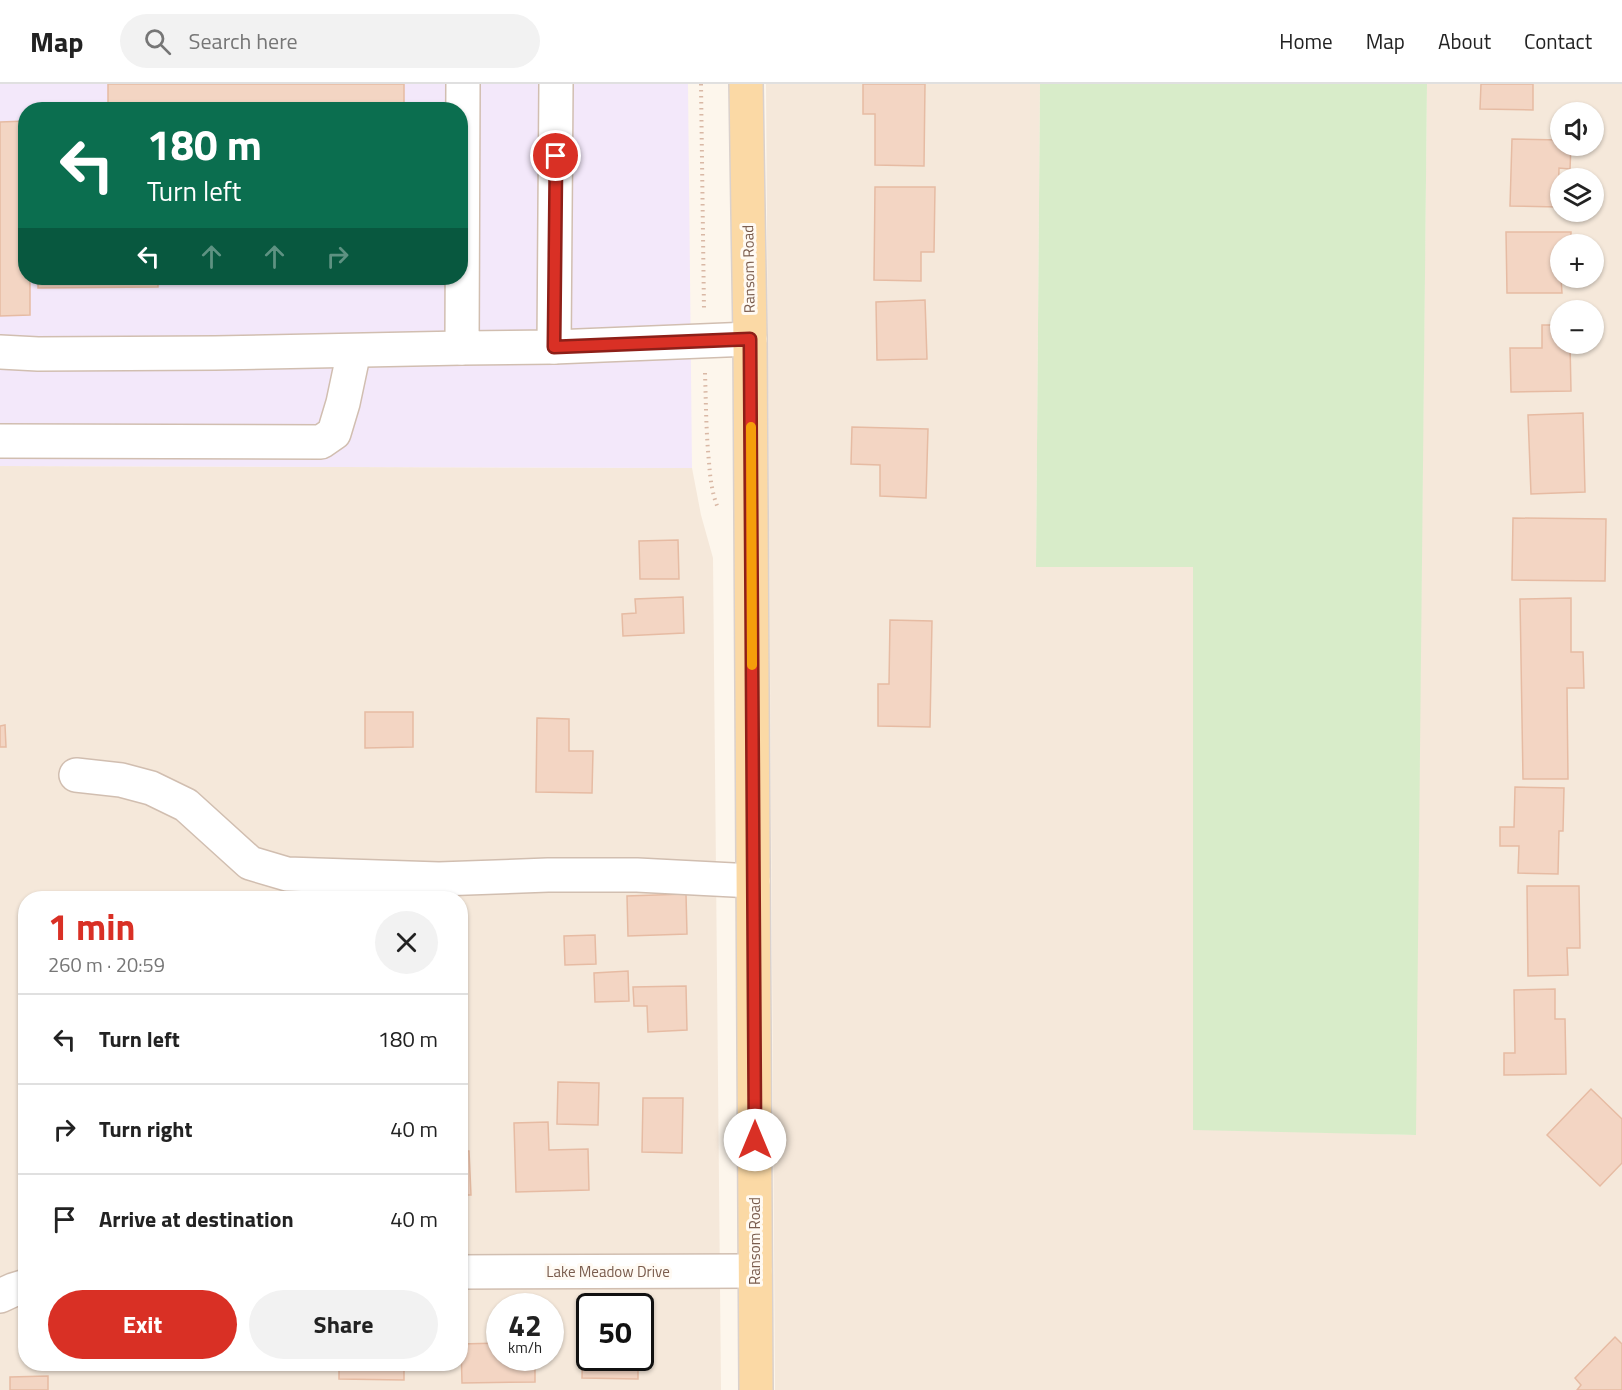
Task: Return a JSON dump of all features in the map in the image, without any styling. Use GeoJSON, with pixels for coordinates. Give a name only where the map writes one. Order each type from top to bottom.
{"type":"FeatureCollection","features":[{"type":"Feature","properties":{"kind":"main road","name":"Ransom Road"},"geometry":{"type":"LineString","coordinates":[[746,84],[750,339],[756,1390]]}},
{"type":"Feature","properties":{"kind":"street"},"geometry":{"type":"LineString","coordinates":[[463,84],[463,102]]}},
{"type":"Feature","properties":{"kind":"street"},"geometry":{"type":"LineString","coordinates":[[554,347],[556,84]]}},
{"type":"Feature","properties":{"kind":"street"},"geometry":{"type":"LineString","coordinates":[[462,285],[462,348]]}},
{"type":"Feature","properties":{"kind":"street"},"geometry":{"type":"LineString","coordinates":[[0,352],[38,354],[354,351],[554,347],[750,339]]}},
{"type":"Feature","properties":{"kind":"street"},"geometry":{"type":"LineString","coordinates":[[0,441],[321,442],[334,433],[354,351]]}},
{"type":"Feature","properties":{"kind":"street"},"geometry":{"type":"LineString","coordinates":[[76,775],[121,780],[151,788],[186,805],[250,863],[287,874],[439,879],[637,875],[753,881]]}},
{"type":"Feature","properties":{"kind":"street","name":"Lake Meadow Drive"},"geometry":{"type":"LineString","coordinates":[[468,1272],[755,1271]]}},
{"type":"Feature","properties":{"kind":"street"},"geometry":{"type":"LineString","coordinates":[[0,1296],[18,1288]]}},
{"type":"Feature","properties":{"kind":"shaded area"},"geometry":{"type":"Polygon","coordinates":[[[0,84],[688,84],[692,468],[0,466],[0,84]]]}},
{"type":"Feature","properties":{"kind":"shaded area"},"geometry":{"type":"Polygon","coordinates":[[[766,84],[1040,84],[1036,567],[1193,567],[1193,1129],[1415,1135],[1427,84],[1622,84],[1622,1390],[775,1390],[766,84]]]}},
{"type":"Feature","properties":{"kind":"shaded area"},"geometry":{"type":"Polygon","coordinates":[[[0,466],[692,468],[701,515],[713,558],[721,1390],[0,1390],[0,466]]]}},
{"type":"Feature","properties":{"kind":"green space"},"geometry":{"type":"Polygon","coordinates":[[[1040,84],[1427,84],[1416,1135],[1193,1130],[1193,567],[1036,567],[1040,84]]]}},
{"type":"Feature","properties":{"kind":"building"},"geometry":{"type":"Polygon","coordinates":[[[108,84],[404,84],[404,102],[108,102],[108,84]]]}},
{"type":"Feature","properties":{"kind":"building"},"geometry":{"type":"Polygon","coordinates":[[[863,84],[925,84],[924,166],[875,165],[875,114],[863,114],[863,84]]]}},
{"type":"Feature","properties":{"kind":"building"},"geometry":{"type":"Polygon","coordinates":[[[1481,84],[1533,84],[1533,110],[1480,109],[1481,84]]]}},
{"type":"Feature","properties":{"kind":"building"},"geometry":{"type":"Polygon","coordinates":[[[18,121],[18,285],[30,285],[30,315],[0,316],[0,122],[18,121]]]}},
{"type":"Feature","properties":{"kind":"building"},"geometry":{"type":"Polygon","coordinates":[[[1512,139],[1550,140],[1550,156],[1571,156],[1570,168],[1550,168],[1550,207],[1510,206],[1512,139]]]}},
{"type":"Feature","properties":{"kind":"building"},"geometry":{"type":"Polygon","coordinates":[[[875,187],[935,187],[934,252],[921,252],[921,281],[874,280],[875,187]]]}},
{"type":"Feature","properties":{"kind":"building"},"geometry":{"type":"Polygon","coordinates":[[[1506,232],[1571,232],[1571,234],[1550,234],[1550,288],[1562,288],[1562,293],[1507,293],[1506,232]]]}},
{"type":"Feature","properties":{"kind":"building"},"geometry":{"type":"Polygon","coordinates":[[[38,285],[158,285],[158,287],[38,288],[38,285]]]}},
{"type":"Feature","properties":{"kind":"building"},"geometry":{"type":"Polygon","coordinates":[[[925,300],[927,359],[877,360],[876,302],[925,300]]]}},
{"type":"Feature","properties":{"kind":"building"},"geometry":{"type":"Polygon","coordinates":[[[1542,325],[1550,325],[1550,354],[1570,354],[1571,391],[1511,392],[1510,348],[1542,348],[1542,325]]]}},
{"type":"Feature","properties":{"kind":"building"},"geometry":{"type":"Polygon","coordinates":[[[1583,413],[1585,492],[1531,494],[1528,415],[1583,413]]]}},
{"type":"Feature","properties":{"kind":"building"},"geometry":{"type":"Polygon","coordinates":[[[852,427],[928,429],[926,498],[880,496],[880,465],[851,464],[852,427]]]}},
{"type":"Feature","properties":{"kind":"building"},"geometry":{"type":"Polygon","coordinates":[[[1513,518],[1606,519],[1605,581],[1512,580],[1513,518]]]}},
{"type":"Feature","properties":{"kind":"building"},"geometry":{"type":"Polygon","coordinates":[[[678,540],[679,579],[640,579],[639,541],[678,540]]]}},
{"type":"Feature","properties":{"kind":"building"},"geometry":{"type":"Polygon","coordinates":[[[683,597],[684,633],[623,636],[622,614],[636,613],[635,599],[683,597]]]}},
{"type":"Feature","properties":{"kind":"building"},"geometry":{"type":"Polygon","coordinates":[[[1571,598],[1571,652],[1583,652],[1584,688],[1567,688],[1568,779],[1523,779],[1520,599],[1571,598]]]}},
{"type":"Feature","properties":{"kind":"building"},"geometry":{"type":"Polygon","coordinates":[[[890,620],[932,621],[930,727],[878,726],[878,684],[889,684],[890,620]]]}},
{"type":"Feature","properties":{"kind":"building"},"geometry":{"type":"Polygon","coordinates":[[[365,712],[413,712],[413,747],[365,748],[365,712]]]}},
{"type":"Feature","properties":{"kind":"building"},"geometry":{"type":"Polygon","coordinates":[[[537,718],[569,719],[569,751],[593,751],[592,793],[536,792],[537,718]]]}},
{"type":"Feature","properties":{"kind":"building"},"geometry":{"type":"Polygon","coordinates":[[[5,725],[6,747],[0,747],[0,726],[5,725]]]}},
{"type":"Feature","properties":{"kind":"building"},"geometry":{"type":"Polygon","coordinates":[[[1515,787],[1564,788],[1563,831],[1559,831],[1558,874],[1518,873],[1519,846],[1500,846],[1500,827],[1514,827],[1515,787]]]}},
{"type":"Feature","properties":{"kind":"building"},"geometry":{"type":"Polygon","coordinates":[[[1527,886],[1579,886],[1580,948],[1567,948],[1568,975],[1528,976],[1527,886]]]}},
{"type":"Feature","properties":{"kind":"building"},"geometry":{"type":"Polygon","coordinates":[[[686,894],[687,934],[628,936],[627,896],[686,894]]]}},
{"type":"Feature","properties":{"kind":"building"},"geometry":{"type":"Polygon","coordinates":[[[595,935],[596,964],[565,965],[564,936],[595,935]]]}},
{"type":"Feature","properties":{"kind":"building"},"geometry":{"type":"Polygon","coordinates":[[[628,971],[629,1001],[595,1002],[594,973],[628,971]]]}},
{"type":"Feature","properties":{"kind":"building"},"geometry":{"type":"Polygon","coordinates":[[[686,986],[687,1030],[648,1032],[647,1006],[634,1006],[633,987],[686,986]]]}},
{"type":"Feature","properties":{"kind":"building"},"geometry":{"type":"Polygon","coordinates":[[[1555,989],[1555,1019],[1565,1019],[1566,1074],[1504,1075],[1504,1053],[1515,1053],[1514,990],[1555,989]]]}},
{"type":"Feature","properties":{"kind":"building"},"geometry":{"type":"Polygon","coordinates":[[[558,1082],[599,1083],[598,1125],[557,1124],[558,1082]]]}},
{"type":"Feature","properties":{"kind":"building"},"geometry":{"type":"Polygon","coordinates":[[[1591,1089],[1622,1119],[1622,1163],[1600,1186],[1547,1135],[1591,1089]]]}},
{"type":"Feature","properties":{"kind":"building"},"geometry":{"type":"Polygon","coordinates":[[[643,1098],[683,1098],[682,1153],[642,1152],[643,1098]]]}},
{"type":"Feature","properties":{"kind":"building"},"geometry":{"type":"Polygon","coordinates":[[[548,1122],[549,1150],[588,1149],[589,1190],[516,1192],[514,1123],[548,1122]]]}},
{"type":"Feature","properties":{"kind":"building"},"geometry":{"type":"Polygon","coordinates":[[[468,1151],[469,1151],[471,1195],[468,1195],[468,1151]]]}},
{"type":"Feature","properties":{"kind":"building"},"geometry":{"type":"Polygon","coordinates":[[[1615,1337],[1622,1344],[1622,1390],[1577,1390],[1581,1385],[1575,1378],[1615,1337]]]}},
{"type":"Feature","properties":{"kind":"building"},"geometry":{"type":"Polygon","coordinates":[[[486,1343],[486,1371],[535,1371],[535,1382],[462,1383],[462,1371],[468,1371],[468,1344],[486,1343]]]}},
{"type":"Feature","properties":{"kind":"building"},"geometry":{"type":"Polygon","coordinates":[[[339,1371],[404,1371],[404,1380],[339,1379],[339,1371]]]}},
{"type":"Feature","properties":{"kind":"building"},"geometry":{"type":"Polygon","coordinates":[[[582,1371],[638,1371],[638,1379],[582,1378],[582,1371]]]}},
{"type":"Feature","properties":{"kind":"building"},"geometry":{"type":"Polygon","coordinates":[[[48,1376],[48,1390],[10,1390],[10,1377],[48,1376]]]}},
{"type":"Feature","properties":{"kind":"slow traffic"},"geometry":{"type":"LineString","coordinates":[[751,427],[752,665]]}},
{"type":"Feature","properties":{"kind":"route"},"geometry":{"type":"LineString","coordinates":[[556,156],[554,347],[750,339],[755,1140]]}}]}
